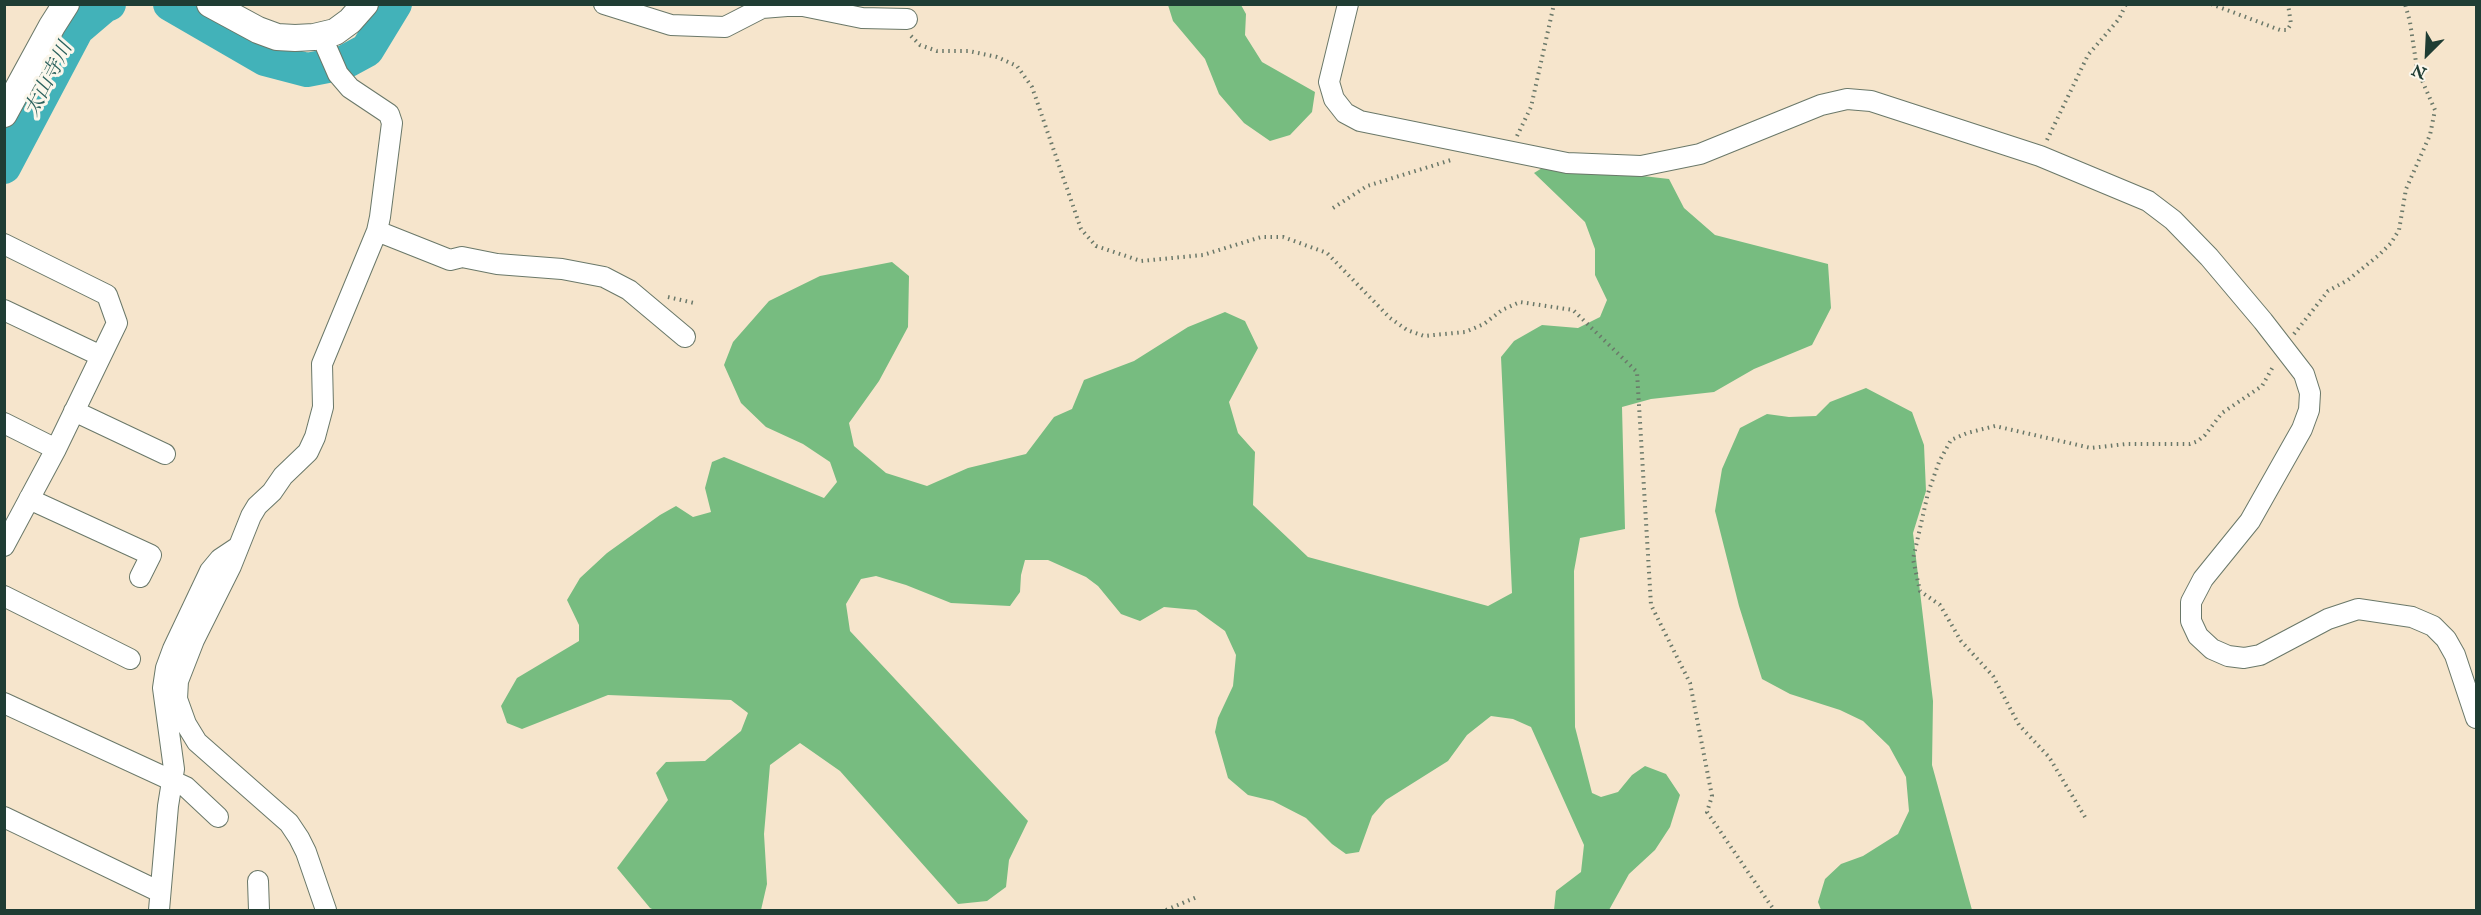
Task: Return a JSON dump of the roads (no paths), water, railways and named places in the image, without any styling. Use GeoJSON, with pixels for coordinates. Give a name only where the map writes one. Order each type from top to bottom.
{"type":"FeatureCollection","features":[{"type":"Feature","properties":{"kind":"street"},"geometry":{"type":"LineString","coordinates":[[210,4],[258,30],[277,37],[295,38],[335,32],[350,21],[365,4]]}},
{"type":"Feature","properties":{"kind":"street"},"geometry":{"type":"LineString","coordinates":[[604,4],[671,25],[725,27],[762,8],[787,6],[803,6],[862,18],[907,20]]}},
{"type":"Feature","properties":{"kind":"street"},"geometry":{"type":"LineString","coordinates":[[1348,4],[1329,82],[1334,99],[1345,113],[1360,121],[1567,163],[1641,166],[1700,154],[1821,105],[1847,99],[1871,101],[2040,156],[2148,201],[2173,220],[2209,257],[2304,374],[2310,393],[2309,410],[2302,429],[2250,521],[2203,579],[2191,602],[2190,621],[2198,636],[2212,648],[2228,656],[2244,658],[2260,655],[2328,619],[2358,609],[2412,617],[2433,626],[2446,639],[2455,655],[2476,718]]}},
{"type":"Feature","properties":{"kind":"street"},"geometry":{"type":"LineString","coordinates":[[4,114],[63,5]]}},
{"type":"Feature","properties":{"kind":"street"},"geometry":{"type":"LineString","coordinates":[[321,35],[338,74],[350,88],[389,114],[392,123],[376,231],[322,364],[323,406],[315,437],[308,452],[256,506],[231,566],[194,640],[178,681],[177,699],[186,724],[197,742],[294,831],[306,852],[326,910]]}},
{"type":"Feature","properties":{"kind":"street"},"geometry":{"type":"LineString","coordinates":[[376,231],[450,260],[462,257],[497,264],[562,269],[604,277],[629,290],[685,337]]}},
{"type":"Feature","properties":{"kind":"street"},"geometry":{"type":"LineString","coordinates":[[4,244],[106,295],[117,323],[29,499],[10,521],[4,546]]}},
{"type":"Feature","properties":{"kind":"street"},"geometry":{"type":"LineString","coordinates":[[4,310],[101,356]]}},
{"type":"Feature","properties":{"kind":"street"},"geometry":{"type":"LineString","coordinates":[[74,411],[165,454]]}},
{"type":"Feature","properties":{"kind":"street"},"geometry":{"type":"LineString","coordinates":[[4,423],[56,449]]}},
{"type":"Feature","properties":{"kind":"street"},"geometry":{"type":"LineString","coordinates":[[29,499],[151,555],[140,577]]}},
{"type":"Feature","properties":{"kind":"street"},"geometry":{"type":"LineString","coordinates":[[4,817],[159,901],[174,769],[163,688],[166,668],[210,571],[220,559],[238,547]]}},
{"type":"Feature","properties":{"kind":"street"},"geometry":{"type":"LineString","coordinates":[[4,596],[130,659]]}},
{"type":"Feature","properties":{"kind":"street"},"geometry":{"type":"LineString","coordinates":[[4,703],[186,787],[218,817]]}},
{"type":"Feature","properties":{"kind":"street"},"geometry":{"type":"LineString","coordinates":[[258,880],[259,910]]}},
{"type":"Feature","properties":{"kind":"waterway","name":"太山寺川"},"geometry":{"type":"LineString","coordinates":[[4,167],[77,29],[109,4]]}},
{"type":"Feature","properties":{"kind":"waterway","name":"太山寺川"},"geometry":{"type":"LineString","coordinates":[[170,4],[265,59],[307,70],[343,63],[367,50],[395,4]]}}]}
